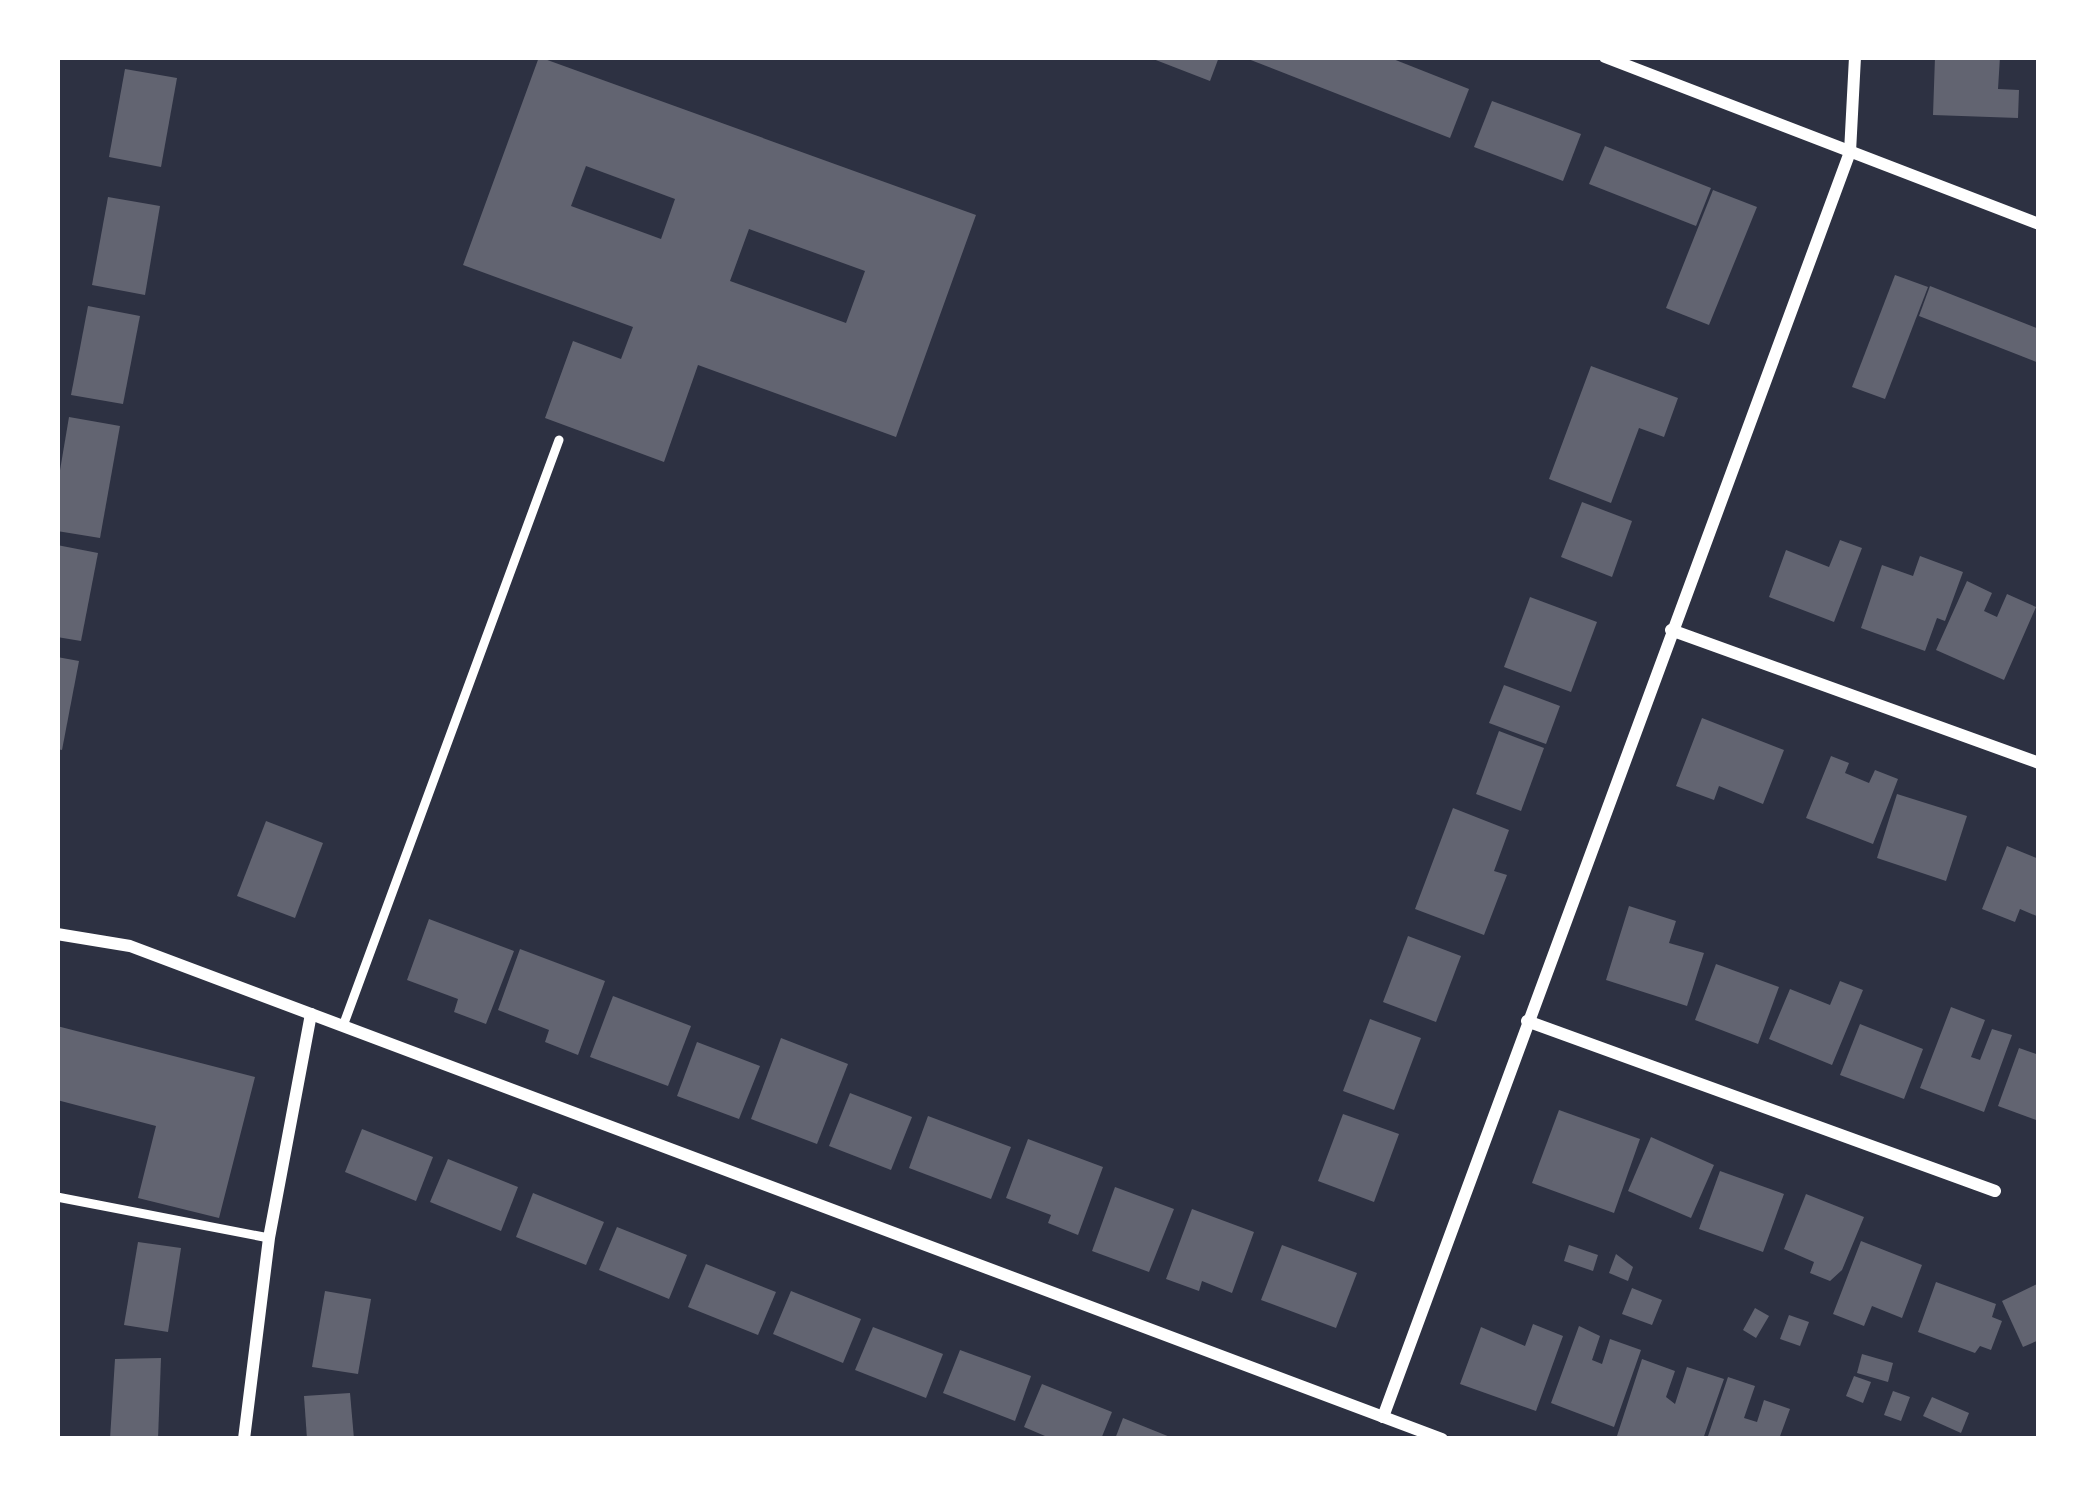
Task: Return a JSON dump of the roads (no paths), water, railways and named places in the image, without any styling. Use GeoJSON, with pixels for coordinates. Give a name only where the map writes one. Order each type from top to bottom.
{"type":"FeatureCollection","features":[{"type":"Feature","properties":{"kind":"street"},"geometry":{"type":"LineString","coordinates":[[1605,57],[2039,224]]}},
{"type":"Feature","properties":{"kind":"street"},"geometry":{"type":"LineString","coordinates":[[1383,1417],[1850,152],[1855,57]]}},
{"type":"Feature","properties":{"kind":"street"},"geometry":{"type":"LineString","coordinates":[[1671,629],[2039,763]]}},
{"type":"Feature","properties":{"kind":"street"},"geometry":{"type":"LineString","coordinates":[[57,934],[130,946],[1442,1439]]}},
{"type":"Feature","properties":{"kind":"street"},"geometry":{"type":"LineString","coordinates":[[244,1439],[269,1238],[311,1014]]}},
{"type":"Feature","properties":{"kind":"street"},"geometry":{"type":"LineString","coordinates":[[1527,1021],[1995,1191]]}},
{"type":"Feature","properties":{"kind":"lane"},"geometry":{"type":"LineString","coordinates":[[343,1026],[559,440]]}},
{"type":"Feature","properties":{"kind":"lane"},"geometry":{"type":"LineString","coordinates":[[57,1197],[269,1238]]}}]}
